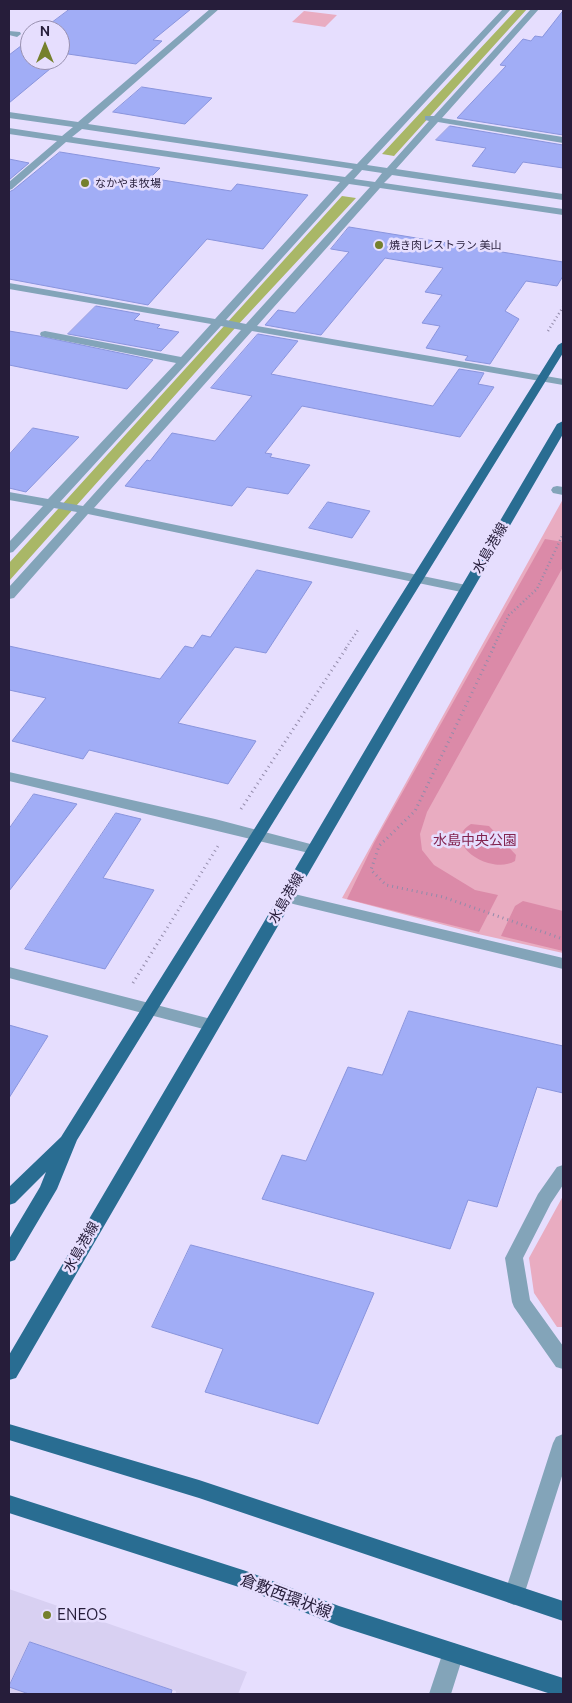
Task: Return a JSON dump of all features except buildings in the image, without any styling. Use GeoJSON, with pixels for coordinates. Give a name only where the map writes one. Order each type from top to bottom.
{"type":"FeatureCollection","features":[{"type":"Feature","properties":{"kind":"main road"},"geometry":{"type":"LineString","coordinates":[[9,1255],[48,1189],[69,1138],[419,579],[563,345]]}},
{"type":"Feature","properties":{"kind":"main road","name":"水島港線"},"geometry":{"type":"LineString","coordinates":[[9,1372],[563,424]]}},
{"type":"Feature","properties":{"kind":"main road"},"geometry":{"type":"LineString","coordinates":[[9,1198],[69,1138]]}},
{"type":"Feature","properties":{"kind":"main road"},"geometry":{"type":"LineString","coordinates":[[9,1432],[198,1489],[563,1610]]}},
{"type":"Feature","properties":{"kind":"main road","name":"倉敷西環状線"},"geometry":{"type":"LineString","coordinates":[[9,1504],[246,1580],[339,1616],[563,1688]]}},
{"type":"Feature","properties":{"kind":"street"},"geometry":{"type":"LineString","coordinates":[[9,187],[215,9]]}},
{"type":"Feature","properties":{"kind":"street"},"geometry":{"type":"LineString","coordinates":[[9,549],[56,505],[184,361],[221,323],[271,262],[361,166],[413,116],[507,9]]}},
{"type":"Feature","properties":{"kind":"street"},"geometry":{"type":"LineString","coordinates":[[9,595],[81,509],[389,171],[488,56],[535,9]]}},
{"type":"Feature","properties":{"kind":"street"},"geometry":{"type":"LineString","coordinates":[[470,53],[488,56]]}},
{"type":"Feature","properties":{"kind":"street"},"geometry":{"type":"LineString","coordinates":[[9,114],[563,196]]}},
{"type":"Feature","properties":{"kind":"street"},"geometry":{"type":"LineString","coordinates":[[413,116],[563,140]]}},
{"type":"Feature","properties":{"kind":"street"},"geometry":{"type":"LineString","coordinates":[[9,131],[540,208],[563,214]]}},
{"type":"Feature","properties":{"kind":"street"},"geometry":{"type":"LineString","coordinates":[[512,189],[563,192]]}},
{"type":"Feature","properties":{"kind":"street"},"geometry":{"type":"LineString","coordinates":[[9,286],[563,382]]}},
{"type":"Feature","properties":{"kind":"street"},"geometry":{"type":"LineString","coordinates":[[45,334],[184,361]]}},
{"type":"Feature","properties":{"kind":"street"},"geometry":{"type":"LineString","coordinates":[[9,496],[466,588]]}},
{"type":"Feature","properties":{"kind":"street"},"geometry":{"type":"LineString","coordinates":[[9,776],[313,849]]}},
{"type":"Feature","properties":{"kind":"street"},"geometry":{"type":"LineString","coordinates":[[286,897],[563,964]]}},
{"type":"Feature","properties":{"kind":"street"},"geometry":{"type":"LineString","coordinates":[[9,972],[122,1000],[211,1025]]}},
{"type":"Feature","properties":{"kind":"street"},"geometry":{"type":"LineString","coordinates":[[563,1172],[544,1199],[514,1258],[521,1302],[563,1361]]}},
{"type":"Feature","properties":{"kind":"street"},"geometry":{"type":"LineString","coordinates":[[514,1595],[563,1443]]}},
{"type":"Feature","properties":{"kind":"street"},"geometry":{"type":"LineString","coordinates":[[440,1694],[453,1653]]}},
{"type":"Feature","properties":{"kind":"path"},"geometry":{"type":"LineString","coordinates":[[547,332],[563,307]]}},
{"type":"Feature","properties":{"kind":"path"},"geometry":{"type":"LineString","coordinates":[[563,534],[537,588],[509,615],[415,811],[379,846],[371,870],[386,885],[443,897],[563,939]]}},
{"type":"Feature","properties":{"kind":"path"},"geometry":{"type":"LineString","coordinates":[[122,1000],[362,623]]}},
{"type":"Feature","properties":{"kind":"shaded area"},"geometry":{"type":"Polygon","coordinates":[[[517,9],[527,9],[394,156],[382,154],[517,9]]]}},
{"type":"Feature","properties":{"kind":"shaded area"},"geometry":{"type":"Polygon","coordinates":[[[342,196],[356,198],[236,327],[9,581],[9,563],[342,196]]]}},
{"type":"Feature","properties":{"kind":"shaded area","name":"ENEOS"},"geometry":{"type":"Polygon","coordinates":[[[9,1589],[247,1672],[238,1694],[176,1694],[176,1691],[30,1642],[9,1687],[9,1589]]]}},
{"type":"Feature","properties":{"kind":"shaded area"},"geometry":{"type":"Polygon","coordinates":[[[9,1687],[29,1694],[9,1694],[9,1687]]]}},
{"type":"Feature","properties":{"kind":"green space"},"geometry":{"type":"Polygon","coordinates":[[[304,11],[337,15],[325,27],[292,22],[304,11]]]}},
{"type":"Feature","properties":{"kind":"green space","name":"水島中央公園"},"geometry":{"type":"Polygon","coordinates":[[[563,499],[563,953],[478,934],[342,898],[563,499]]]}},
{"type":"Feature","properties":{"kind":"green space"},"geometry":{"type":"Polygon","coordinates":[[[545,539],[563,542],[563,567],[427,812],[420,834],[422,850],[434,865],[475,890],[498,895],[479,932],[347,899],[374,843],[545,539]]]}},
{"type":"Feature","properties":{"kind":"green space"},"geometry":{"type":"Polygon","coordinates":[[[471,824],[489,826],[516,855],[515,861],[505,864],[493,864],[482,861],[472,855],[465,848],[461,839],[463,831],[471,824]]]}},
{"type":"Feature","properties":{"kind":"green space"},"geometry":{"type":"Polygon","coordinates":[[[523,901],[563,911],[563,951],[501,936],[515,906],[523,901]]]}},
{"type":"Feature","properties":{"kind":"green space"},"geometry":{"type":"Polygon","coordinates":[[[563,1196],[563,1327],[557,1327],[534,1293],[529,1258],[563,1196]]]}},
{"type":"Feature","properties":{"kind":"place","name":"なかやま牧場"},"geometry":{"type":"Point","coordinates":[85,183]}},
{"type":"Feature","properties":{"kind":"place","name":"焼き肉レストラン 美山"},"geometry":{"type":"Point","coordinates":[379,245]}},
{"type":"Feature","properties":{"kind":"place","name":"ENEOS"},"geometry":{"type":"Point","coordinates":[47,1615]}}]}
